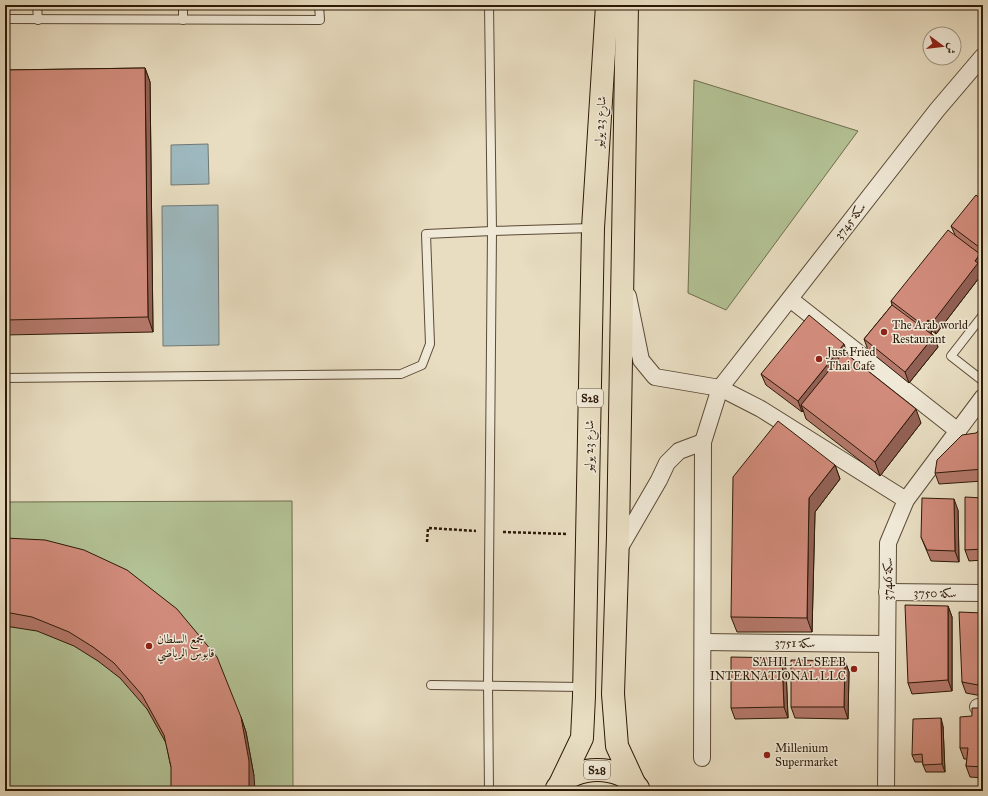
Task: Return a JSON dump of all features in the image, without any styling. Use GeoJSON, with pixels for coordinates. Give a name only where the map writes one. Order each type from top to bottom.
{"type":"FeatureCollection","features":[{"type":"Feature","properties":{"kind":"main road","name":"شارع 23 يوليو"},"geometry":{"type":"LineString","coordinates":[[557,788],[582,738],[593,228],[607,5]]}},
{"type":"Feature","properties":{"kind":"main road","name":"شارع 23 يوليو"},"geometry":{"type":"LineString","coordinates":[[626,5],[618,550],[613,694],[617,746],[637,788]]}},
{"type":"Feature","properties":{"kind":"main road","name":"S28"},"geometry":{"type":"LineString","coordinates":[[557,788],[573,776],[589,770],[605,770],[621,775],[637,788]]}},
{"type":"Feature","properties":{"kind":"street","name":"سكة 3745"},"geometry":{"type":"LineString","coordinates":[[720,388],[937,110],[983,56]]}},
{"type":"Feature","properties":{"kind":"street"},"geometry":{"type":"LineString","coordinates":[[622,271],[641,360],[655,377],[720,388],[761,409],[906,500]]}},
{"type":"Feature","properties":{"kind":"street"},"geometry":{"type":"LineString","coordinates":[[790,299],[958,430]]}},
{"type":"Feature","properties":{"kind":"street"},"geometry":{"type":"LineString","coordinates":[[702,758],[703,442],[720,388]]}},
{"type":"Feature","properties":{"kind":"street","name":"سكة 3746"},"geometry":{"type":"LineString","coordinates":[[886,791],[888,543],[906,500],[983,398]]}},
{"type":"Feature","properties":{"kind":"street"},"geometry":{"type":"LineString","coordinates":[[618,550],[659,480],[667,463],[679,451],[703,442]]}},
{"type":"Feature","properties":{"kind":"street","name":"سكة 3750"},"geometry":{"type":"LineString","coordinates":[[887,592],[983,593]]}},
{"type":"Feature","properties":{"kind":"street","name":"سكة 3751"},"geometry":{"type":"LineString","coordinates":[[703,642],[887,644]]}},
{"type":"Feature","properties":{"kind":"lane"},"geometry":{"type":"LineString","coordinates":[[37,5],[38,20]]}},
{"type":"Feature","properties":{"kind":"lane"},"geometry":{"type":"LineString","coordinates":[[183,5],[183,20]]}},
{"type":"Feature","properties":{"kind":"lane"},"geometry":{"type":"LineString","coordinates":[[5,19],[320,20],[319,5]]}},
{"type":"Feature","properties":{"kind":"lane"},"geometry":{"type":"LineString","coordinates":[[489,5],[492,231],[488,685],[489,791]]}},
{"type":"Feature","properties":{"kind":"lane"},"geometry":{"type":"LineString","coordinates":[[5,378],[401,374],[422,365],[430,344],[426,234],[593,228]]}},
{"type":"Feature","properties":{"kind":"lane"},"geometry":{"type":"LineString","coordinates":[[983,315],[951,356],[983,381]]}},
{"type":"Feature","properties":{"kind":"lane"},"geometry":{"type":"LineString","coordinates":[[431,685],[584,687]]}},
{"type":"Feature","properties":{"kind":"path"},"geometry":{"type":"LineString","coordinates":[[427,542],[428,528],[489,532],[587,535]]}},
{"type":"Feature","properties":{"kind":"green space"},"geometry":{"type":"Polygon","coordinates":[[[694,80],[858,131],[726,310],[688,293],[694,80]]]}},
{"type":"Feature","properties":{"kind":"green space","name":"مجمع السلطان قابوس الرياضي"},"geometry":{"type":"Polygon","coordinates":[[[292,501],[293,791],[5,791],[5,502],[292,501]]]}},
{"type":"Feature","properties":{"kind":"water"},"geometry":{"type":"Polygon","coordinates":[[[208,144],[209,184],[171,185],[171,145],[208,144]]]}},
{"type":"Feature","properties":{"kind":"water"},"geometry":{"type":"Polygon","coordinates":[[[218,205],[219,345],[163,346],[162,206],[218,205]]]}},
{"type":"Feature","properties":{"kind":"building"},"geometry":{"type":"Polygon","coordinates":[[[145,68],[148,317],[5,320],[5,70],[145,68]]]}},
{"type":"Feature","properties":{"kind":"building"},"geometry":{"type":"Polygon","coordinates":[[[983,185],[983,193],[979,190],[983,185]]]}},
{"type":"Feature","properties":{"kind":"building"},"geometry":{"type":"Polygon","coordinates":[[[976,195],[983,201],[983,250],[951,226],[976,195]]]}},
{"type":"Feature","properties":{"kind":"building"},"geometry":{"type":"Polygon","coordinates":[[[948,230],[980,254],[975,261],[978,263],[932,323],[928,320],[924,326],[891,301],[948,230]]]}},
{"type":"Feature","properties":{"kind":"building"},"geometry":{"type":"Polygon","coordinates":[[[892,305],[934,336],[905,372],[864,339],[892,305]]]}},
{"type":"Feature","properties":{"kind":"building"},"geometry":{"type":"Polygon","coordinates":[[[809,315],[844,344],[798,401],[761,374],[809,315]]]}},
{"type":"Feature","properties":{"kind":"building"},"geometry":{"type":"Polygon","coordinates":[[[844,352],[916,409],[875,462],[801,405],[844,352]]]}},
{"type":"Feature","properties":{"kind":"building"},"geometry":{"type":"Polygon","coordinates":[[[778,421],[835,465],[809,498],[807,618],[731,617],[733,477],[778,421]]]}},
{"type":"Feature","properties":{"kind":"building"},"geometry":{"type":"Polygon","coordinates":[[[983,427],[983,469],[935,473],[937,460],[962,435],[976,433],[983,427]]]}},
{"type":"Feature","properties":{"kind":"building"},"geometry":{"type":"Polygon","coordinates":[[[965,497],[983,498],[983,549],[965,550],[965,497]]]}},
{"type":"Feature","properties":{"kind":"building"},"geometry":{"type":"Polygon","coordinates":[[[922,498],[954,499],[955,551],[927,550],[921,537],[922,498]]]}},
{"type":"Feature","properties":{"kind":"building"},"geometry":{"type":"Polygon","coordinates":[[[5,538],[45,540],[84,550],[127,570],[177,609],[217,657],[241,717],[249,761],[249,791],[171,791],[171,767],[164,735],[142,695],[114,663],[93,647],[69,632],[32,617],[5,612],[5,538]]]}},
{"type":"Feature","properties":{"kind":"building"},"geometry":{"type":"Polygon","coordinates":[[[905,605],[948,606],[948,680],[908,683],[905,605]]]}},
{"type":"Feature","properties":{"kind":"building"},"geometry":{"type":"Polygon","coordinates":[[[959,612],[983,613],[983,677],[979,677],[978,685],[962,682],[959,612]]]}},
{"type":"Feature","properties":{"kind":"building"},"geometry":{"type":"Polygon","coordinates":[[[731,657],[782,658],[784,707],[731,708],[731,657]]]}},
{"type":"Feature","properties":{"kind":"building"},"geometry":{"type":"Polygon","coordinates":[[[791,660],[845,661],[844,707],[791,707],[791,660]]]}},
{"type":"Feature","properties":{"kind":"building"},"geometry":{"type":"Polygon","coordinates":[[[972,708],[983,708],[983,767],[966,766],[968,748],[960,748],[960,717],[972,716],[972,708]]]}},
{"type":"Feature","properties":{"kind":"building"},"geometry":{"type":"Polygon","coordinates":[[[941,718],[942,764],[923,765],[922,754],[912,755],[913,719],[941,718]]]}},
{"type":"Feature","properties":{"kind":"place","name":"The Arab world Restaurant"},"geometry":{"type":"Point","coordinates":[884,332]}},
{"type":"Feature","properties":{"kind":"place","name":"Just Fried Thai Cafe"},"geometry":{"type":"Point","coordinates":[819,359]}},
{"type":"Feature","properties":{"kind":"place","name":"مجمع السلطان قابوس الرياضي"},"geometry":{"type":"Point","coordinates":[149,646]}},
{"type":"Feature","properties":{"kind":"place","name":"SAHIL AL SEEB INTERNATIONAL LLC"},"geometry":{"type":"Point","coordinates":[854,669]}},
{"type":"Feature","properties":{"kind":"place","name":"Millenium Supermarket"},"geometry":{"type":"Point","coordinates":[767,755]}}]}
